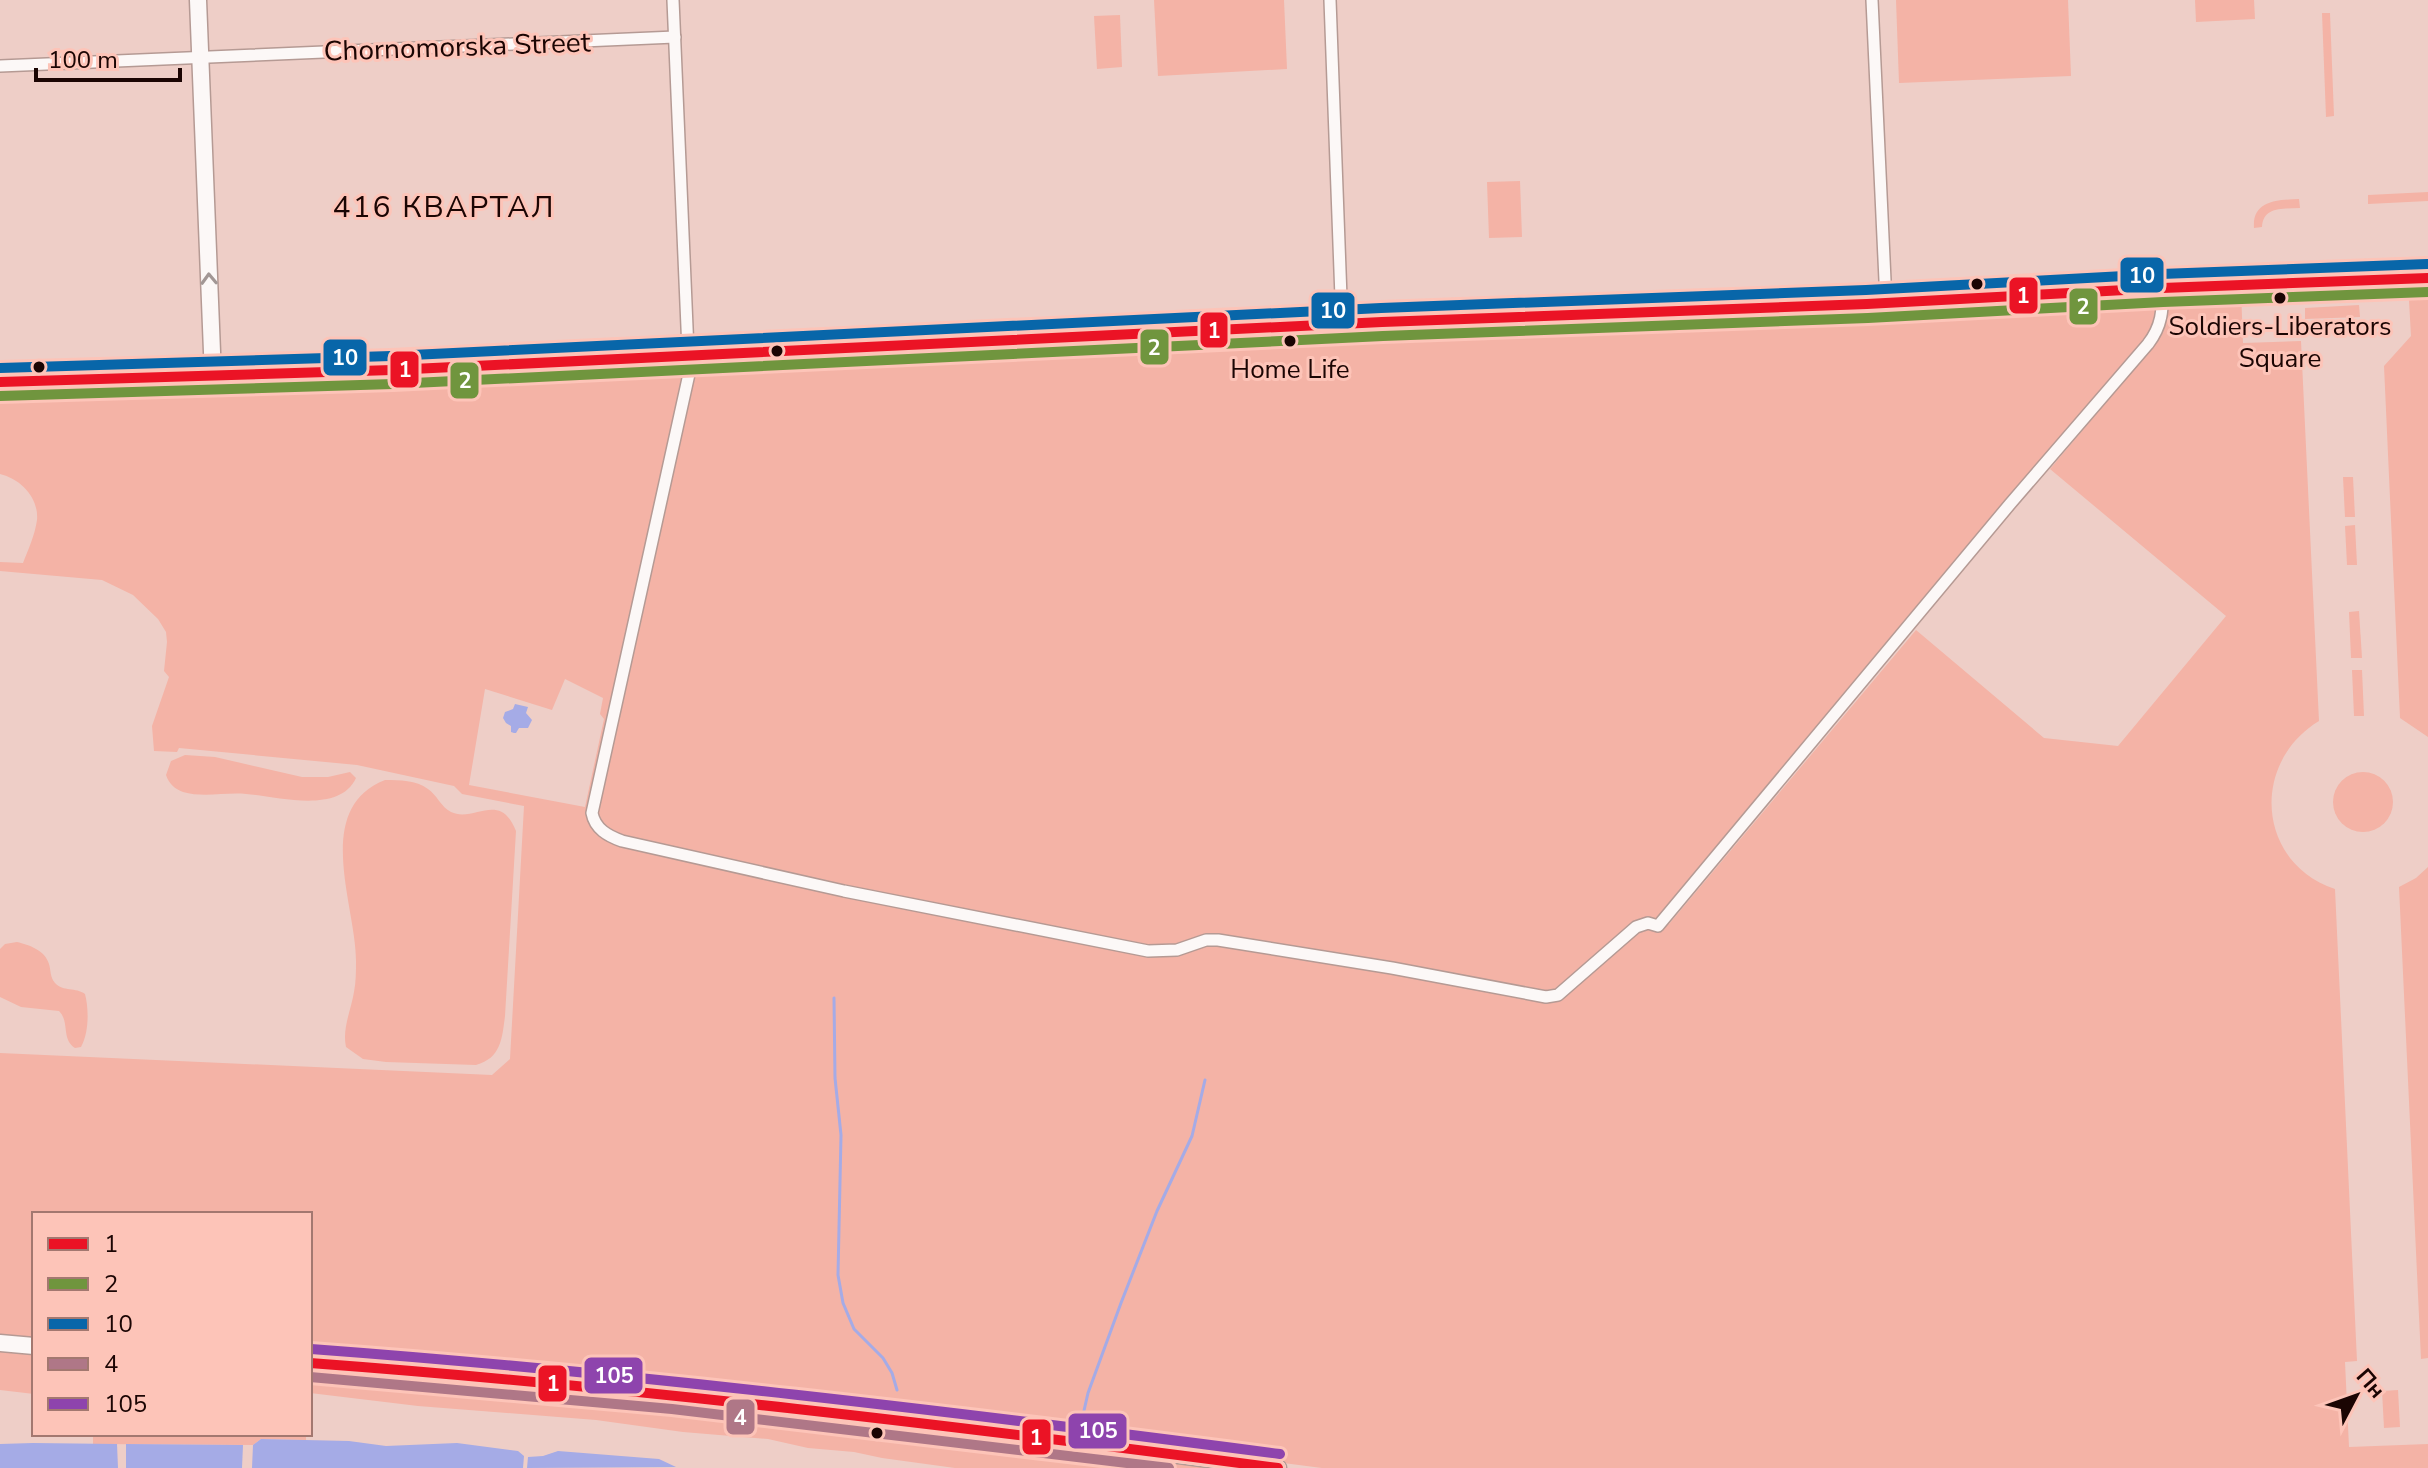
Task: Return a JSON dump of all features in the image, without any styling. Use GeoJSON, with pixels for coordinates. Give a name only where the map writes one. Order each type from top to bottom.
{"type":"FeatureCollection","features":[{"type":"Feature","properties":{"kind":"main road"},"geometry":{"type":"LineString","coordinates":[[198,0],[213,377]]}},
{"type":"Feature","properties":{"kind":"main road"},"geometry":{"type":"LineString","coordinates":[[0,382],[213,377],[1382,322],[2428,278]]}},
{"type":"Feature","properties":{"kind":"main road"},"geometry":{"type":"LineString","coordinates":[[0,1343],[32,1346]]}},
{"type":"Feature","properties":{"kind":"main road"},"geometry":{"type":"LineString","coordinates":[[312,1363],[845,1413],[1278,1468]]}},
{"type":"Feature","properties":{"kind":"street"},"geometry":{"type":"LineString","coordinates":[[673,0],[689,374],[592,813],[596,824],[622,841],[844,891],[1148,951],[1177,950],[1208,939],[1553,997],[1574,984],[1636,927],[1648,923],[1658,926],[2154,337],[2161,318],[2162,288]]}},
{"type":"Feature","properties":{"kind":"street"},"geometry":{"type":"LineString","coordinates":[[1330,0],[1342,325]]}},
{"type":"Feature","properties":{"kind":"street"},"geometry":{"type":"LineString","coordinates":[[1872,0],[1886,302]]}},
{"type":"Feature","properties":{"kind":"street","name":"Chornomorska Street"},"geometry":{"type":"LineString","coordinates":[[0,66],[675,37]]}},
{"type":"Feature","properties":{"kind":"shaded area"},"geometry":{"type":"Polygon","coordinates":[[[1154,0],[1284,0],[1287,69],[1158,76],[1154,0]]]}},
{"type":"Feature","properties":{"kind":"shaded area"},"geometry":{"type":"Polygon","coordinates":[[[1896,0],[2068,0],[2071,76],[1899,83],[1896,0]]]}},
{"type":"Feature","properties":{"kind":"shaded area"},"geometry":{"type":"Polygon","coordinates":[[[2195,0],[2254,0],[2255,19],[2196,22],[2195,0]]]}},
{"type":"Feature","properties":{"kind":"shaded area"},"geometry":{"type":"Polygon","coordinates":[[[2322,13],[2330,13],[2334,116],[2326,117],[2322,13]]]}},
{"type":"Feature","properties":{"kind":"shaded area"},"geometry":{"type":"Polygon","coordinates":[[[1120,15],[1122,67],[1097,69],[1094,16],[1120,15]]]}},
{"type":"Feature","properties":{"kind":"shaded area"},"geometry":{"type":"Polygon","coordinates":[[[1520,181],[1522,237],[1489,238],[1487,182],[1520,181]]]}},
{"type":"Feature","properties":{"kind":"shaded area"},"geometry":{"type":"Polygon","coordinates":[[[2428,192],[2428,201],[2368,204],[2368,195],[2428,192]]]}},
{"type":"Feature","properties":{"kind":"shaded area"},"geometry":{"type":"Polygon","coordinates":[[[2299,199],[2300,208],[2270,212],[2263,220],[2262,227],[2254,228],[2257,212],[2268,203],[2299,199]]]}},
{"type":"Feature","properties":{"kind":"shaded area"},"geometry":{"type":"Polygon","coordinates":[[[2408,283],[2428,283],[2428,737],[2400,718],[2384,366],[2411,336],[2408,283]]]}},
{"type":"Feature","properties":{"kind":"shaded area"},"geometry":{"type":"Polygon","coordinates":[[[2241,290],[2243,343],[2301,341],[2319,721],[2297,739],[2281,761],[2273,786],[2272,811],[2277,835],[2290,858],[2309,876],[2335,889],[2357,1361],[2345,1362],[2349,1447],[2428,1444],[2428,1468],[1322,1468],[957,1420],[312,1356],[312,1212],[32,1212],[32,1339],[0,1337],[0,1053],[492,1075],[510,1059],[524,806],[462,794],[454,786],[357,765],[179,748],[177,752],[154,751],[152,726],[169,677],[164,671],[166,632],[158,619],[133,595],[102,580],[0,571],[0,562],[23,563],[33,537],[37,512],[27,491],[15,480],[0,474],[0,384],[2164,294],[2153,328],[2142,346],[1661,922],[1669,924],[1916,630],[2044,738],[2118,746],[2226,616],[2050,469],[2149,351],[2160,332],[2173,293],[2241,290]],[[565,679],[552,710],[485,689],[469,785],[585,807],[604,719],[600,714],[603,698],[565,679]]]}},
{"type":"Feature","properties":{"kind":"shaded area"},"geometry":{"type":"Polygon","coordinates":[[[2359,305],[2360,317],[2305,319],[2305,308],[2359,305]]]}},
{"type":"Feature","properties":{"kind":"shaded area"},"geometry":{"type":"Polygon","coordinates":[[[2343,477],[2353,477],[2355,517],[2345,517],[2343,477]]]}},
{"type":"Feature","properties":{"kind":"shaded area"},"geometry":{"type":"Polygon","coordinates":[[[2355,525],[2357,565],[2347,565],[2345,526],[2355,525]]]}},
{"type":"Feature","properties":{"kind":"shaded area"},"geometry":{"type":"Polygon","coordinates":[[[2359,611],[2362,658],[2351,658],[2349,612],[2359,611]]]}},
{"type":"Feature","properties":{"kind":"shaded area"},"geometry":{"type":"Polygon","coordinates":[[[2352,670],[2362,670],[2364,716],[2354,716],[2352,670]]]}},
{"type":"Feature","properties":{"kind":"shaded area"},"geometry":{"type":"Polygon","coordinates":[[[185,755],[215,757],[302,777],[328,777],[350,772],[356,778],[348,789],[322,800],[191,794],[175,788],[166,775],[171,761],[185,755]]]}},
{"type":"Feature","properties":{"kind":"shaded area"},"geometry":{"type":"Polygon","coordinates":[[[2363,772],[2384,781],[2393,802],[2384,823],[2363,832],[2342,823],[2333,802],[2342,781],[2363,772]]]}},
{"type":"Feature","properties":{"kind":"shaded area"},"geometry":{"type":"Polygon","coordinates":[[[385,780],[408,781],[423,786],[451,812],[502,812],[516,831],[503,1032],[491,1058],[476,1065],[363,1059],[346,1047],[345,1033],[355,988],[356,961],[343,860],[344,835],[350,813],[363,794],[385,780]]]}},
{"type":"Feature","properties":{"kind":"shaded area"},"geometry":{"type":"Polygon","coordinates":[[[2428,867],[2428,1358],[2421,1359],[2399,887],[2428,867]]]}},
{"type":"Feature","properties":{"kind":"shaded area"},"geometry":{"type":"Polygon","coordinates":[[[17,942],[44,955],[58,986],[85,994],[88,1021],[81,1047],[75,1048],[68,1040],[59,1011],[21,1007],[0,997],[0,949],[5,944],[17,942]]]}},
{"type":"Feature","properties":{"kind":"shaded area"},"geometry":{"type":"Polygon","coordinates":[[[0,1349],[32,1351],[32,1394],[0,1390],[0,1349]]]}},
{"type":"Feature","properties":{"kind":"shaded area"},"geometry":{"type":"Polygon","coordinates":[[[312,1369],[652,1397],[1233,1468],[955,1468],[808,1448],[768,1439],[596,1420],[418,1406],[312,1393],[312,1369]]]}},
{"type":"Feature","properties":{"kind":"shaded area"},"geometry":{"type":"Polygon","coordinates":[[[2398,1390],[2400,1427],[2384,1428],[2382,1391],[2398,1390]]]}},
{"type":"Feature","properties":{"kind":"shaded area"},"geometry":{"type":"Polygon","coordinates":[[[93,1436],[306,1436],[306,1440],[261,1439],[253,1445],[93,1444],[93,1436]]]}},
{"type":"Feature","properties":{"kind":"water"},"geometry":{"type":"Polygon","coordinates":[[[515,704],[528,707],[526,713],[532,720],[528,728],[519,728],[514,733],[503,718],[515,704]]]}},
{"type":"Feature","properties":{"kind":"water"},"geometry":{"type":"Polygon","coordinates":[[[261,1439],[349,1441],[386,1446],[457,1443],[518,1451],[524,1456],[523,1468],[252,1468],[253,1445],[261,1439]]]}},
{"type":"Feature","properties":{"kind":"water"},"geometry":{"type":"Polygon","coordinates":[[[0,1444],[117,1444],[118,1468],[0,1468],[0,1444]]]}},
{"type":"Feature","properties":{"kind":"water"},"geometry":{"type":"Polygon","coordinates":[[[126,1444],[243,1445],[242,1468],[126,1468],[126,1444]]]}},
{"type":"Feature","properties":{"kind":"water"},"geometry":{"type":"Polygon","coordinates":[[[558,1451],[659,1459],[676,1467],[527,1468],[528,1457],[558,1451]]]}},
{"type":"Feature","properties":{"kind":"waterway"},"geometry":{"type":"LineString","coordinates":[[834,998],[835,1078],[841,1135],[838,1275],[843,1303],[854,1329],[883,1358],[897,1390]]}},
{"type":"Feature","properties":{"kind":"waterway"},"geometry":{"type":"LineString","coordinates":[[1083,1415],[1121,1303],[1157,1211],[1192,1136],[1205,1080]]}},
{"type":"Feature","properties":{"kind":"transit line","name":"10"},"geometry":{"type":"LineString","coordinates":[[0,368],[391,356],[1381,308],[2427,264]]}},
{"type":"Feature","properties":{"kind":"transit line","name":"1"},"geometry":{"type":"LineString","coordinates":[[0,382],[392,370],[1382,322],[2428,278]]}},
{"type":"Feature","properties":{"kind":"transit line","name":"2"},"geometry":{"type":"LineString","coordinates":[[0,396],[393,384],[1383,336],[1868,318],[2428,292]]}},
{"type":"Feature","properties":{"kind":"transit line","name":"105"},"geometry":{"type":"LineString","coordinates":[[312,1349],[796,1395],[1280,1454]]}},
{"type":"Feature","properties":{"kind":"transit line","name":"1"},"geometry":{"type":"LineString","coordinates":[[312,1363],[795,1409],[1278,1468]]}},
{"type":"Feature","properties":{"kind":"transit line","name":"4"},"geometry":{"type":"LineString","coordinates":[[312,1377],[672,1409],[1169,1468]]}},
{"type":"Feature","properties":{"kind":"place","name":"Soldiers-Liberators Square"},"geometry":{"type":"Point","coordinates":[2280,298]}},
{"type":"Feature","properties":{"kind":"place","name":"Home Life"},"geometry":{"type":"Point","coordinates":[1290,341]}},
{"type":"Feature","properties":{"kind":"district","name":"416 КВАРТАЛ"},"geometry":{"type":"Point","coordinates":[444,207]}}]}
